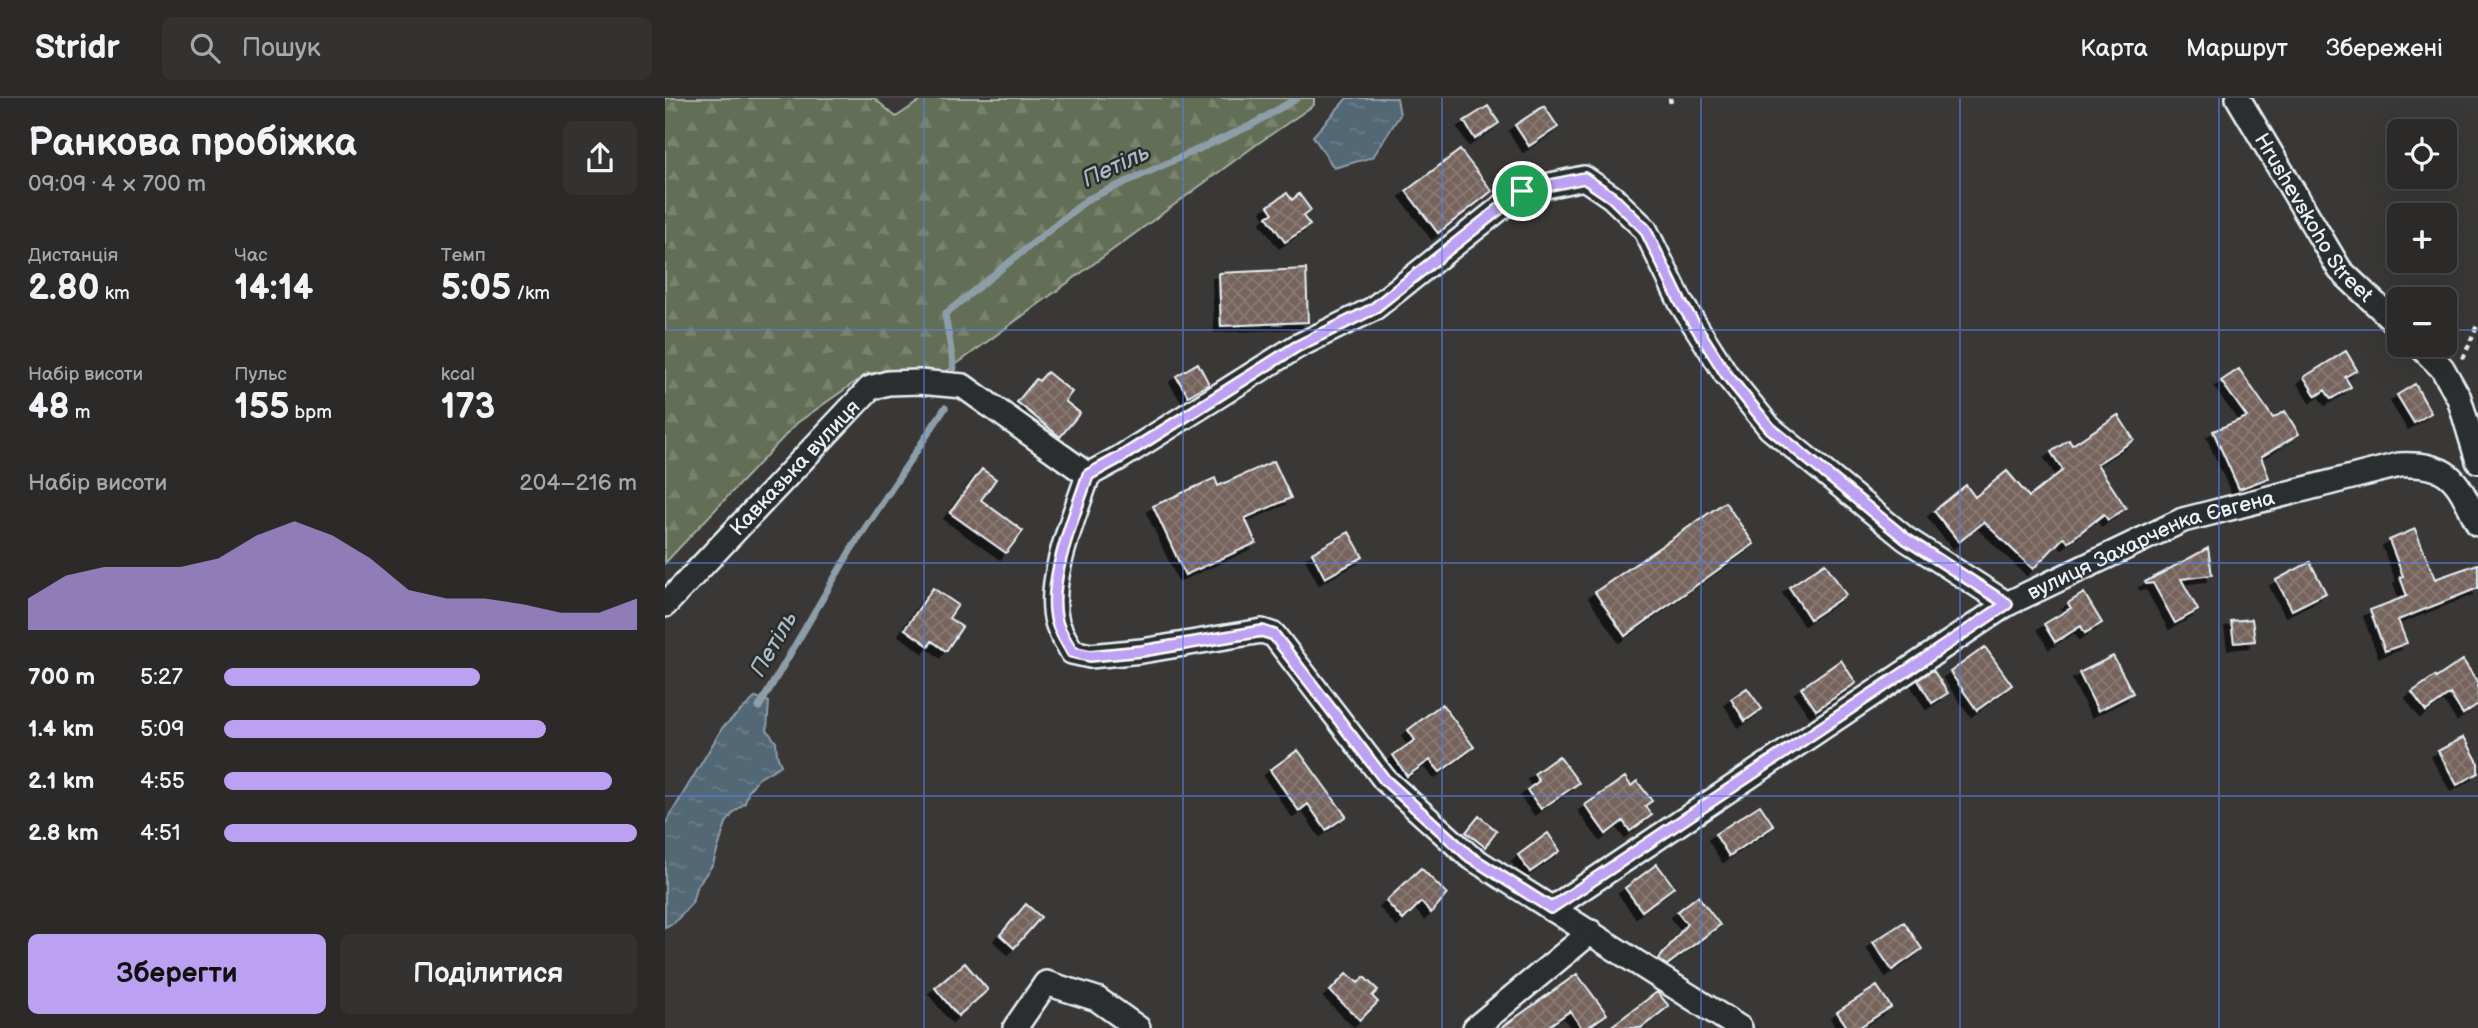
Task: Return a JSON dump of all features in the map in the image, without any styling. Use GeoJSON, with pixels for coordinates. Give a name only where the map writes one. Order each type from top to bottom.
{"type":"FeatureCollection","features":[{"type":"Feature","properties":{"kind":"street","name":"Hrushevskoho Street"},"geometry":{"type":"LineString","coordinates":[[2238,98],[2340,270],[2387,315]]}},
{"type":"Feature","properties":{"kind":"street"},"geometry":{"type":"LineString","coordinates":[[1740,1028],[1469,856],[1385,780],[1274,635],[1262,631],[1142,651],[1090,656],[1072,652],[1057,621],[1057,572],[1088,475],[1296,347],[1373,309],[1522,191],[1584,178],[1612,197],[1645,229],[1681,303],[1726,374],[1770,428],[1906,539],[2007,604]]}},
{"type":"Feature","properties":{"kind":"street"},"geometry":{"type":"LineString","coordinates":[[2431,357],[2442,368],[2459,398],[2478,460]]}},
{"type":"Feature","properties":{"kind":"street","name":"Кавказька вулиця"},"geometry":{"type":"LineString","coordinates":[[665,605],[870,388],[888,383],[909,382],[963,386],[1088,475]]}},
{"type":"Feature","properties":{"kind":"street","name":"вулиця Захарченка Євгена"},"geometry":{"type":"LineString","coordinates":[[1551,908],[2007,604],[2183,520],[2399,465],[2417,465],[2439,470],[2457,481],[2478,524]]}},
{"type":"Feature","properties":{"kind":"street"},"geometry":{"type":"LineString","coordinates":[[1475,1028],[1591,932]]}},
{"type":"Feature","properties":{"kind":"street"},"geometry":{"type":"LineString","coordinates":[[1015,1028],[1046,982],[1097,999],[1138,1028]]}},
{"type":"Feature","properties":{"kind":"path"},"geometry":{"type":"LineString","coordinates":[[2452,386],[2478,323]]}},
{"type":"Feature","properties":{"kind":"green space"},"geometry":{"type":"Polygon","coordinates":[[[665,98],[874,98],[896,117],[924,98],[1314,98],[1314,105],[943,374],[868,373],[797,423],[665,563],[665,98]]]}},
{"type":"Feature","properties":{"kind":"water"},"geometry":{"type":"Polygon","coordinates":[[[1347,98],[1397,98],[1400,115],[1373,157],[1334,168],[1313,136],[1347,98]]]}},
{"type":"Feature","properties":{"kind":"water"},"geometry":{"type":"Polygon","coordinates":[[[756,697],[769,702],[767,730],[776,742],[781,765],[758,779],[749,790],[745,803],[726,823],[713,864],[696,888],[692,903],[674,923],[665,927],[665,824],[723,727],[756,697]]]}},
{"type":"Feature","properties":{"kind":"building"},"geometry":{"type":"Polygon","coordinates":[[[1488,106],[1499,123],[1475,139],[1464,121],[1488,106]]]}},
{"type":"Feature","properties":{"kind":"building"},"geometry":{"type":"Polygon","coordinates":[[[1544,106],[1558,127],[1529,146],[1515,125],[1544,106]]]}},
{"type":"Feature","properties":{"kind":"building"},"geometry":{"type":"Polygon","coordinates":[[[1460,150],[1492,191],[1438,233],[1406,191],[1460,150]]]}},
{"type":"Feature","properties":{"kind":"building"},"geometry":{"type":"Polygon","coordinates":[[[1287,193],[1292,200],[1299,194],[1311,210],[1303,216],[1310,225],[1285,242],[1267,217],[1273,213],[1268,206],[1287,193]]]}},
{"type":"Feature","properties":{"kind":"building"},"geometry":{"type":"Polygon","coordinates":[[[1306,269],[1308,322],[1221,326],[1219,273],[1306,269]]]}},
{"type":"Feature","properties":{"kind":"building"},"geometry":{"type":"Polygon","coordinates":[[[2346,351],[2357,370],[2345,377],[2351,387],[2331,399],[2325,390],[2316,396],[2304,377],[2346,351]]]}},
{"type":"Feature","properties":{"kind":"building"},"geometry":{"type":"Polygon","coordinates":[[[1198,363],[1209,384],[1188,396],[1176,376],[1198,363]]]}},
{"type":"Feature","properties":{"kind":"building"},"geometry":{"type":"Polygon","coordinates":[[[2239,369],[2273,418],[2285,411],[2299,434],[2261,457],[2269,478],[2239,489],[2213,431],[2247,417],[2221,381],[2239,369]]]}},
{"type":"Feature","properties":{"kind":"building"},"geometry":{"type":"Polygon","coordinates":[[[1047,372],[1072,392],[1065,401],[1080,413],[1060,437],[1017,402],[1036,379],[1039,381],[1047,372]]]}},
{"type":"Feature","properties":{"kind":"building"},"geometry":{"type":"Polygon","coordinates":[[[2415,384],[2431,413],[2414,423],[2397,395],[2415,384]]]}},
{"type":"Feature","properties":{"kind":"building"},"geometry":{"type":"Polygon","coordinates":[[[2118,415],[2134,440],[2097,464],[2126,508],[2108,520],[2104,514],[2068,542],[2064,537],[2033,569],[1984,522],[1959,542],[1934,511],[1966,485],[1975,497],[2007,471],[2029,497],[2063,470],[2051,452],[2069,440],[2072,445],[2118,415]]]}},
{"type":"Feature","properties":{"kind":"building"},"geometry":{"type":"Polygon","coordinates":[[[1274,461],[1291,498],[1245,518],[1256,543],[1185,575],[1153,506],[1215,478],[1218,486],[1274,461]]]}},
{"type":"Feature","properties":{"kind":"building"},"geometry":{"type":"Polygon","coordinates":[[[982,469],[996,479],[981,500],[1023,531],[1006,553],[950,513],[982,469]]]}},
{"type":"Feature","properties":{"kind":"building"},"geometry":{"type":"Polygon","coordinates":[[[1725,502],[1754,544],[1625,636],[1595,592],[1725,502]]]}},
{"type":"Feature","properties":{"kind":"building"},"geometry":{"type":"Polygon","coordinates":[[[2415,529],[2435,579],[2478,564],[2478,588],[2398,620],[2407,643],[2385,651],[2370,610],[2407,596],[2400,577],[2403,576],[2389,540],[2415,529]]]}},
{"type":"Feature","properties":{"kind":"building"},"geometry":{"type":"Polygon","coordinates":[[[1349,532],[1363,557],[1325,578],[1312,553],[1349,532]]]}},
{"type":"Feature","properties":{"kind":"building"},"geometry":{"type":"Polygon","coordinates":[[[2208,548],[2212,575],[2181,579],[2198,610],[2175,623],[2153,583],[2145,582],[2208,548]]]}},
{"type":"Feature","properties":{"kind":"building"},"geometry":{"type":"Polygon","coordinates":[[[2310,562],[2326,593],[2292,610],[2276,580],[2310,562]]]}},
{"type":"Feature","properties":{"kind":"building"},"geometry":{"type":"Polygon","coordinates":[[[1825,563],[1846,595],[1810,619],[1789,587],[1825,563]]]}},
{"type":"Feature","properties":{"kind":"building"},"geometry":{"type":"Polygon","coordinates":[[[933,588],[958,605],[949,618],[962,627],[946,651],[932,641],[929,646],[905,629],[933,588]]]}},
{"type":"Feature","properties":{"kind":"building"},"geometry":{"type":"Polygon","coordinates":[[[2084,593],[2102,623],[2085,633],[2081,626],[2055,642],[2044,624],[2071,608],[2068,603],[2084,593]]]}},
{"type":"Feature","properties":{"kind":"building"},"geometry":{"type":"Polygon","coordinates":[[[2252,619],[2255,641],[2234,643],[2231,621],[2252,619]]]}},
{"type":"Feature","properties":{"kind":"building"},"geometry":{"type":"Polygon","coordinates":[[[1985,647],[2012,685],[1977,710],[1950,672],[1985,647]]]}},
{"type":"Feature","properties":{"kind":"building"},"geometry":{"type":"Polygon","coordinates":[[[2113,656],[2133,693],[2098,711],[2079,673],[2113,656]]]}},
{"type":"Feature","properties":{"kind":"building"},"geometry":{"type":"Polygon","coordinates":[[[1841,660],[1856,683],[1816,710],[1801,688],[1841,660]]]}},
{"type":"Feature","properties":{"kind":"building"},"geometry":{"type":"Polygon","coordinates":[[[2463,660],[2478,683],[2478,704],[2463,714],[2450,694],[2426,711],[2412,692],[2463,660]]]}},
{"type":"Feature","properties":{"kind":"building"},"geometry":{"type":"Polygon","coordinates":[[[1933,670],[1948,693],[1932,703],[1918,680],[1933,670]]]}},
{"type":"Feature","properties":{"kind":"building"},"geometry":{"type":"Polygon","coordinates":[[[1747,688],[1762,709],[1745,721],[1731,699],[1747,688]]]}},
{"type":"Feature","properties":{"kind":"building"},"geometry":{"type":"Polygon","coordinates":[[[1442,704],[1474,747],[1440,772],[1430,760],[1407,776],[1393,755],[1415,740],[1408,730],[1442,704]]]}},
{"type":"Feature","properties":{"kind":"building"},"geometry":{"type":"Polygon","coordinates":[[[2464,737],[2478,762],[2478,773],[2457,785],[2438,751],[2464,737]]]}},
{"type":"Feature","properties":{"kind":"building"},"geometry":{"type":"Polygon","coordinates":[[[1298,750],[1346,816],[1326,830],[1308,804],[1299,811],[1270,770],[1298,750]]]}},
{"type":"Feature","properties":{"kind":"building"},"geometry":{"type":"Polygon","coordinates":[[[1559,756],[1579,783],[1541,809],[1527,790],[1539,781],[1534,774],[1559,756]]]}},
{"type":"Feature","properties":{"kind":"building"},"geometry":{"type":"Polygon","coordinates":[[[1625,777],[1631,786],[1637,781],[1652,801],[1645,806],[1652,815],[1630,831],[1623,821],[1606,834],[1585,805],[1625,777]]]}},
{"type":"Feature","properties":{"kind":"building"},"geometry":{"type":"Polygon","coordinates":[[[1760,805],[1774,826],[1729,856],[1715,834],[1760,805]]]}},
{"type":"Feature","properties":{"kind":"building"},"geometry":{"type":"Polygon","coordinates":[[[1479,816],[1497,831],[1485,847],[1466,832],[1479,816]]]}},
{"type":"Feature","properties":{"kind":"building"},"geometry":{"type":"Polygon","coordinates":[[[1548,833],[1560,851],[1530,872],[1518,855],[1548,833]]]}},
{"type":"Feature","properties":{"kind":"building"},"geometry":{"type":"Polygon","coordinates":[[[1657,864],[1674,887],[1642,911],[1625,888],[1657,864]]]}},
{"type":"Feature","properties":{"kind":"building"},"geometry":{"type":"Polygon","coordinates":[[[1421,868],[1447,894],[1431,913],[1421,902],[1403,920],[1386,901],[1421,868]]]}},
{"type":"Feature","properties":{"kind":"building"},"geometry":{"type":"Polygon","coordinates":[[[1698,896],[1720,925],[1667,965],[1658,960],[1687,924],[1677,912],[1698,896]]]}},
{"type":"Feature","properties":{"kind":"building"},"geometry":{"type":"Polygon","coordinates":[[[1026,904],[1041,917],[1014,948],[1000,935],[1026,904]]]}},
{"type":"Feature","properties":{"kind":"building"},"geometry":{"type":"Polygon","coordinates":[[[1904,922],[1922,949],[1892,970],[1873,942],[1904,922]]]}},
{"type":"Feature","properties":{"kind":"building"},"geometry":{"type":"Polygon","coordinates":[[[965,963],[988,990],[958,1016],[935,988],[965,963]]]}},
{"type":"Feature","properties":{"kind":"building"},"geometry":{"type":"Polygon","coordinates":[[[1347,973],[1358,983],[1364,977],[1378,990],[1372,996],[1378,1002],[1360,1020],[1330,991],[1347,973]]]}},
{"type":"Feature","properties":{"kind":"building"},"geometry":{"type":"Polygon","coordinates":[[[1577,974],[1607,1014],[1587,1028],[1582,1028],[1570,1011],[1546,1028],[1501,1028],[1577,974]]]}},
{"type":"Feature","properties":{"kind":"building"},"geometry":{"type":"Polygon","coordinates":[[[1877,986],[1891,1007],[1858,1028],[1848,1028],[1837,1012],[1877,986]]]}},
{"type":"Feature","properties":{"kind":"building"},"geometry":{"type":"Polygon","coordinates":[[[1657,992],[1669,1006],[1641,1028],[1609,1028],[1657,992]]]}},
{"type":"Feature","properties":{"kind":"waterway","name":"Петіль"},"geometry":{"type":"LineString","coordinates":[[954,368],[945,314],[1088,199],[1250,126],[1297,98]]}},
{"type":"Feature","properties":{"kind":"waterway","name":"Петіль"},"geometry":{"type":"LineString","coordinates":[[759,707],[852,548],[945,408]]}},
{"type":"Feature","properties":{"kind":"route"},"geometry":{"type":"LineString","coordinates":[[1584,178],[1612,197],[1645,229],[1681,303],[1726,374],[1770,428],[1906,539],[2007,604],[1551,908],[1469,856],[1385,780],[1274,635],[1262,631],[1142,651],[1090,656],[1072,652],[1057,621],[1055,598],[1057,572],[1088,475],[1296,347],[1373,309],[1522,191],[1584,178]]}}]}
